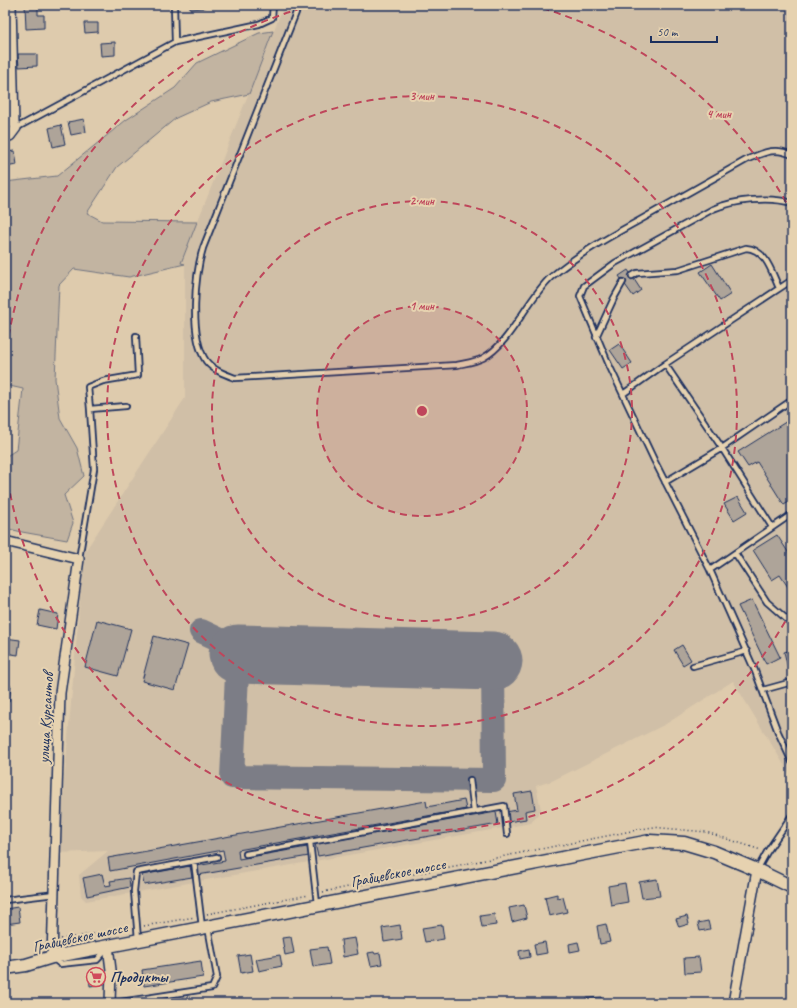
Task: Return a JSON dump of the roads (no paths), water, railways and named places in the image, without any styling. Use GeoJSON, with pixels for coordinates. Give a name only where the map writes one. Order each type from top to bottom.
{"type":"FeatureCollection","features":[{"type":"Feature","properties":{"kind":"street"},"geometry":{"type":"LineString","coordinates":[[5,136],[10,136],[16,128],[14,124],[11,5]]}},
{"type":"Feature","properties":{"kind":"street"},"geometry":{"type":"LineString","coordinates":[[5,541],[79,559]]}},
{"type":"Feature","properties":{"kind":"street","name":"улица Курсантов"},"geometry":{"type":"LineString","coordinates":[[52,957],[60,693],[79,559]]}},
{"type":"Feature","properties":{"kind":"street","name":"Грабцевское шоссе"},"geometry":{"type":"LineString","coordinates":[[5,968],[26,965],[52,957],[650,841],[684,843],[714,852],[792,887]]}},
{"type":"Feature","properties":{"kind":"street"},"geometry":{"type":"LineString","coordinates":[[733,1003],[757,870]]}},
{"type":"Feature","properties":{"kind":"street"},"geometry":{"type":"LineString","coordinates":[[108,946],[111,970],[110,1003]]}},
{"type":"Feature","properties":{"kind":"lane"},"geometry":{"type":"LineString","coordinates":[[174,5],[175,42]]}},
{"type":"Feature","properties":{"kind":"lane"},"geometry":{"type":"LineString","coordinates":[[16,128],[175,42],[259,24],[272,18],[273,5]]}},
{"type":"Feature","properties":{"kind":"lane"},"geometry":{"type":"LineString","coordinates":[[299,5],[203,248],[199,266],[196,312],[200,350],[206,361],[217,370],[235,378],[457,365],[483,358],[504,339],[538,292],[549,279],[566,264],[592,247],[748,159],[768,151],[778,151],[792,155]]}},
{"type":"Feature","properties":{"kind":"lane"},"geometry":{"type":"LineString","coordinates":[[792,203],[777,200],[727,204],[713,209],[614,263],[584,286],[580,294],[582,303],[596,336],[623,394],[665,482],[710,570],[747,652],[778,732],[792,762]]}},
{"type":"Feature","properties":{"kind":"lane"},"geometry":{"type":"LineString","coordinates":[[632,276],[637,273],[678,270],[746,248],[751,248],[760,253],[764,258],[779,288]]}},
{"type":"Feature","properties":{"kind":"lane"},"geometry":{"type":"LineString","coordinates":[[623,394],[665,364],[792,280]]}},
{"type":"Feature","properties":{"kind":"lane"},"geometry":{"type":"LineString","coordinates":[[596,336],[623,282]]}},
{"type":"Feature","properties":{"kind":"lane"},"geometry":{"type":"LineString","coordinates":[[79,559],[94,469],[88,386],[103,381],[138,375],[136,336]]}},
{"type":"Feature","properties":{"kind":"lane"},"geometry":{"type":"LineString","coordinates":[[665,364],[722,448],[772,527]]}},
{"type":"Feature","properties":{"kind":"lane"},"geometry":{"type":"LineString","coordinates":[[665,482],[722,448],[792,400]]}},
{"type":"Feature","properties":{"kind":"lane"},"geometry":{"type":"LineString","coordinates":[[90,409],[126,406]]}},
{"type":"Feature","properties":{"kind":"lane"},"geometry":{"type":"LineString","coordinates":[[710,570],[792,514]]}},
{"type":"Feature","properties":{"kind":"lane"},"geometry":{"type":"LineString","coordinates":[[734,553],[767,602],[792,624]]}},
{"type":"Feature","properties":{"kind":"lane"},"geometry":{"type":"LineString","coordinates":[[693,666],[747,652]]}},
{"type":"Feature","properties":{"kind":"lane"},"geometry":{"type":"LineString","coordinates":[[763,690],[792,682]]}},
{"type":"Feature","properties":{"kind":"lane"},"geometry":{"type":"LineString","coordinates":[[470,780],[474,812]]}},
{"type":"Feature","properties":{"kind":"lane"},"geometry":{"type":"LineString","coordinates":[[246,854],[504,806],[507,834]]}},
{"type":"Feature","properties":{"kind":"lane"},"geometry":{"type":"LineString","coordinates":[[757,870],[767,852],[792,815]]}},
{"type":"Feature","properties":{"kind":"lane"},"geometry":{"type":"LineString","coordinates":[[310,842],[318,906]]}},
{"type":"Feature","properties":{"kind":"lane"},"geometry":{"type":"LineString","coordinates":[[138,941],[134,891],[136,872],[217,857]]}},
{"type":"Feature","properties":{"kind":"lane"},"geometry":{"type":"LineString","coordinates":[[114,1003],[212,988],[217,977],[205,927],[194,861]]}},
{"type":"Feature","properties":{"kind":"lane"},"geometry":{"type":"LineString","coordinates":[[5,900],[55,894]]}},
{"type":"Feature","properties":{"kind":"place","name":"Продукты"},"geometry":{"type":"Point","coordinates":[96,977]}}]}
